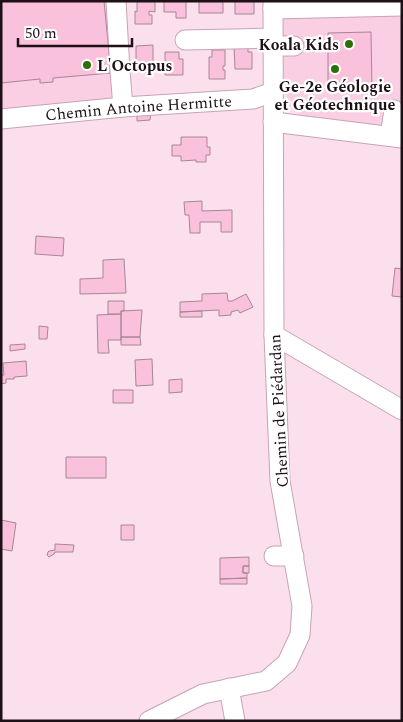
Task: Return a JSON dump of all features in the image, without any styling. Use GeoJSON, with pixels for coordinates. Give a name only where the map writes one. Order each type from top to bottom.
{"type":"FeatureCollection","features":[{"type":"Feature","properties":{"kind":"street"},"geometry":{"type":"LineString","coordinates":[[116,1],[124,107]]}},
{"type":"Feature","properties":{"kind":"street"},"geometry":{"type":"LineString","coordinates":[[273,5],[402,6]]}},
{"type":"Feature","properties":{"kind":"street","name":"Chemin de Piédardan"},"geometry":{"type":"LineString","coordinates":[[149,721],[204,694],[266,681],[276,682],[287,664],[300,635],[302,606],[280,481],[274,335],[273,5]]}},
{"type":"Feature","properties":{"kind":"street"},"geometry":{"type":"LineString","coordinates":[[185,40],[273,42],[294,46]]}},
{"type":"Feature","properties":{"kind":"street","name":"Chemin Antoine Hermitte"},"geometry":{"type":"LineString","coordinates":[[1,119],[124,107],[253,99],[273,92]]}},
{"type":"Feature","properties":{"kind":"street"},"geometry":{"type":"LineString","coordinates":[[273,122],[396,137],[394,110]]}},
{"type":"Feature","properties":{"kind":"street"},"geometry":{"type":"LineString","coordinates":[[274,335],[402,410]]}},
{"type":"Feature","properties":{"kind":"street"},"geometry":{"type":"LineString","coordinates":[[274,556],[294,556]]}},
{"type":"Feature","properties":{"kind":"street"},"geometry":{"type":"LineString","coordinates":[[229,688],[235,721]]}},
{"type":"Feature","properties":{"kind":"shaded area"},"geometry":{"type":"Polygon","coordinates":[[[1,1],[105,1],[114,99],[33,109],[1,109],[1,1]]]}},
{"type":"Feature","properties":{"kind":"shaded area"},"geometry":{"type":"Polygon","coordinates":[[[282,1],[402,1],[402,129],[303,118],[290,107],[284,88],[282,1]]]}},
{"type":"Feature","properties":{"kind":"building"},"geometry":{"type":"Polygon","coordinates":[[[1,1],[104,1],[111,73],[53,78],[53,82],[40,83],[40,79],[1,83],[1,1]]]}},
{"type":"Feature","properties":{"kind":"building"},"geometry":{"type":"Polygon","coordinates":[[[137,1],[155,1],[155,12],[149,11],[149,15],[152,15],[152,24],[135,24],[137,1]]]}},
{"type":"Feature","properties":{"kind":"building"},"geometry":{"type":"Polygon","coordinates":[[[164,1],[186,1],[186,18],[176,18],[176,12],[164,12],[164,1]]]}},
{"type":"Feature","properties":{"kind":"building"},"geometry":{"type":"Polygon","coordinates":[[[199,1],[223,1],[223,13],[199,13],[199,1]]]}},
{"type":"Feature","properties":{"kind":"building"},"geometry":{"type":"Polygon","coordinates":[[[235,1],[254,1],[254,14],[235,14],[235,1]]]}},
{"type":"Feature","properties":{"kind":"building"},"geometry":{"type":"Polygon","coordinates":[[[371,32],[372,90],[328,91],[328,33],[371,32]]]}},
{"type":"Feature","properties":{"kind":"building"},"geometry":{"type":"Polygon","coordinates":[[[153,45],[153,72],[146,73],[146,62],[136,62],[136,46],[153,45]]]}},
{"type":"Feature","properties":{"kind":"building"},"geometry":{"type":"Polygon","coordinates":[[[248,45],[248,52],[252,52],[252,69],[235,69],[234,46],[248,45]]]}},
{"type":"Feature","properties":{"kind":"building"},"geometry":{"type":"Polygon","coordinates":[[[212,50],[225,50],[225,66],[223,66],[223,70],[225,70],[225,79],[209,79],[209,57],[212,57],[212,50]]]}},
{"type":"Feature","properties":{"kind":"building"},"geometry":{"type":"Polygon","coordinates":[[[165,52],[179,52],[179,59],[183,59],[183,75],[165,75],[165,52]]]}},
{"type":"Feature","properties":{"kind":"building"},"geometry":{"type":"Polygon","coordinates":[[[137,111],[151,111],[150,120],[137,121],[137,111]]]}},
{"type":"Feature","properties":{"kind":"building"},"geometry":{"type":"Polygon","coordinates":[[[181,137],[207,137],[207,147],[210,147],[210,155],[206,155],[206,162],[196,162],[196,160],[181,161],[181,156],[172,156],[172,145],[181,145],[181,137]]]}},
{"type":"Feature","properties":{"kind":"building"},"geometry":{"type":"Polygon","coordinates":[[[202,201],[202,211],[232,210],[232,232],[221,232],[221,222],[200,222],[200,233],[190,233],[189,215],[185,215],[184,202],[202,201]]]}},
{"type":"Feature","properties":{"kind":"building"},"geometry":{"type":"Polygon","coordinates":[[[36,236],[64,238],[63,256],[35,254],[36,236]]]}},
{"type":"Feature","properties":{"kind":"building"},"geometry":{"type":"Polygon","coordinates":[[[124,259],[126,293],[80,294],[80,279],[103,278],[103,260],[124,259]]]}},
{"type":"Feature","properties":{"kind":"building"},"geometry":{"type":"Polygon","coordinates":[[[395,268],[402,269],[402,297],[392,296],[395,268]]]}},
{"type":"Feature","properties":{"kind":"building"},"geometry":{"type":"Polygon","coordinates":[[[227,293],[228,301],[246,294],[253,307],[240,313],[238,310],[231,312],[231,315],[219,316],[219,310],[180,312],[180,302],[202,301],[202,294],[227,293]]]}},
{"type":"Feature","properties":{"kind":"building"},"geometry":{"type":"Polygon","coordinates":[[[108,301],[124,301],[124,311],[121,311],[121,314],[108,314],[108,301]]]}},
{"type":"Feature","properties":{"kind":"building"},"geometry":{"type":"Polygon","coordinates":[[[142,310],[140,337],[121,337],[121,311],[142,310]]]}},
{"type":"Feature","properties":{"kind":"building"},"geometry":{"type":"Polygon","coordinates":[[[202,311],[202,317],[180,317],[180,312],[202,311]]]}},
{"type":"Feature","properties":{"kind":"building"},"geometry":{"type":"Polygon","coordinates":[[[121,314],[121,340],[108,340],[109,353],[98,353],[97,315],[121,314]]]}},
{"type":"Feature","properties":{"kind":"building"},"geometry":{"type":"Polygon","coordinates":[[[39,326],[48,327],[47,339],[39,339],[39,326]]]}},
{"type":"Feature","properties":{"kind":"building"},"geometry":{"type":"Polygon","coordinates":[[[121,337],[140,337],[141,345],[121,345],[121,337]]]}},
{"type":"Feature","properties":{"kind":"building"},"geometry":{"type":"Polygon","coordinates":[[[25,344],[25,349],[10,351],[10,345],[25,344]]]}},
{"type":"Feature","properties":{"kind":"building"},"geometry":{"type":"Polygon","coordinates":[[[152,359],[153,385],[136,386],[135,360],[152,359]]]}},
{"type":"Feature","properties":{"kind":"building"},"geometry":{"type":"Polygon","coordinates":[[[26,361],[27,376],[6,379],[6,383],[1,384],[1,375],[4,375],[3,363],[26,361]]]}},
{"type":"Feature","properties":{"kind":"building"},"geometry":{"type":"Polygon","coordinates":[[[182,379],[182,392],[169,393],[169,380],[182,379]]]}},
{"type":"Feature","properties":{"kind":"building"},"geometry":{"type":"Polygon","coordinates":[[[113,390],[133,390],[133,403],[113,403],[113,390]]]}},
{"type":"Feature","properties":{"kind":"building"},"geometry":{"type":"Polygon","coordinates":[[[66,457],[106,457],[106,478],[66,478],[66,457]]]}},
{"type":"Feature","properties":{"kind":"building"},"geometry":{"type":"Polygon","coordinates":[[[1,520],[16,523],[12,551],[1,549],[1,520]]]}},
{"type":"Feature","properties":{"kind":"building"},"geometry":{"type":"Polygon","coordinates":[[[121,525],[134,525],[134,540],[121,540],[121,525]]]}},
{"type":"Feature","properties":{"kind":"building"},"geometry":{"type":"Polygon","coordinates":[[[55,544],[74,545],[73,552],[55,552],[49,557],[47,555],[48,552],[55,550],[55,544]]]}},
{"type":"Feature","properties":{"kind":"building"},"geometry":{"type":"Polygon","coordinates":[[[249,557],[249,566],[243,566],[243,573],[247,573],[247,578],[220,579],[220,558],[249,557]]]}},
{"type":"Feature","properties":{"kind":"building"},"geometry":{"type":"Polygon","coordinates":[[[243,566],[249,566],[249,573],[243,573],[243,566]]]}},
{"type":"Feature","properties":{"kind":"building"},"geometry":{"type":"Polygon","coordinates":[[[247,578],[247,584],[220,584],[220,579],[247,578]]]}},
{"type":"Feature","properties":{"kind":"place","name":"Koala Kids"},"geometry":{"type":"Point","coordinates":[349,44]}},
{"type":"Feature","properties":{"kind":"place","name":"L'Octopus"},"geometry":{"type":"Point","coordinates":[87,65]}},
{"type":"Feature","properties":{"kind":"place","name":"Ge-2e Géologie et Géotechnique"},"geometry":{"type":"Point","coordinates":[335,69]}}]}
